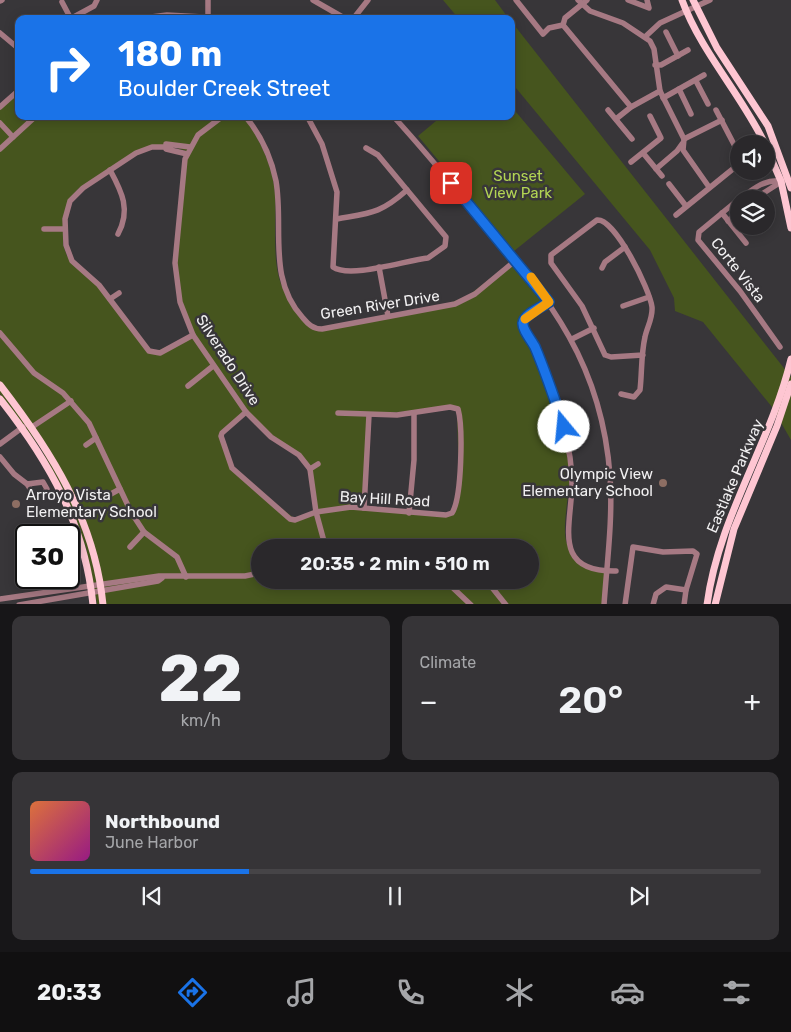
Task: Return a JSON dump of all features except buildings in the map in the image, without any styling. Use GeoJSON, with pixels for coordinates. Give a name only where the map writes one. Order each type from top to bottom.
{"type":"FeatureCollection","features":[{"type":"Feature","properties":{"kind":"main road"},"geometry":{"type":"LineString","coordinates":[[682,0],[697,32],[748,110],[761,135]]}},
{"type":"Feature","properties":{"kind":"main road"},"geometry":{"type":"LineString","coordinates":[[694,3],[717,48],[768,126],[785,180],[791,228]]}},
{"type":"Feature","properties":{"kind":"main road"},"geometry":{"type":"LineString","coordinates":[[775,162],[791,188]]}},
{"type":"Feature","properties":{"kind":"main road","name":"Eastlake Parkway"},"geometry":{"type":"LineString","coordinates":[[716,604],[734,529],[776,414],[790,370],[791,358]]}},
{"type":"Feature","properties":{"kind":"main road","name":"Eastlake Parkway"},"geometry":{"type":"LineString","coordinates":[[707,604],[713,570],[720,546],[778,426],[791,384]]}},
{"type":"Feature","properties":{"kind":"main road"},"geometry":{"type":"LineString","coordinates":[[0,385],[32,426],[56,463],[78,508],[89,538],[102,604]]}},
{"type":"Feature","properties":{"kind":"main road"},"geometry":{"type":"LineString","coordinates":[[0,399],[23,428],[43,458],[65,499],[81,544],[93,604]]}},
{"type":"Feature","properties":{"kind":"street"},"geometry":{"type":"LineString","coordinates":[[77,15],[94,6],[97,0]]}},
{"type":"Feature","properties":{"kind":"street"},"geometry":{"type":"LineString","coordinates":[[208,0],[208,15]]}},
{"type":"Feature","properties":{"kind":"street"},"geometry":{"type":"LineString","coordinates":[[314,0],[339,15]]}},
{"type":"Feature","properties":{"kind":"street"},"geometry":{"type":"LineString","coordinates":[[356,15],[368,0]]}},
{"type":"Feature","properties":{"kind":"street"},"geometry":{"type":"LineString","coordinates":[[516,0],[543,34],[549,28],[562,24],[580,2],[587,0]]}},
{"type":"Feature","properties":{"kind":"street"},"geometry":{"type":"LineString","coordinates":[[628,0],[649,8],[647,0]]}},
{"type":"Feature","properties":{"kind":"street"},"geometry":{"type":"LineString","coordinates":[[646,36],[660,22],[686,10],[694,3],[710,0]]}},
{"type":"Feature","properties":{"kind":"street"},"geometry":{"type":"LineString","coordinates":[[62,2],[68,15]]}},
{"type":"Feature","properties":{"kind":"street"},"geometry":{"type":"LineString","coordinates":[[580,2],[598,16],[623,24],[646,36],[654,49],[654,65],[662,95],[683,141],[686,156],[708,187]]}},
{"type":"Feature","properties":{"kind":"street"},"geometry":{"type":"LineString","coordinates":[[562,24],[631,107]]}},
{"type":"Feature","properties":{"kind":"street"},"geometry":{"type":"LineString","coordinates":[[666,32],[678,56]]}},
{"type":"Feature","properties":{"kind":"street"},"geometry":{"type":"LineString","coordinates":[[0,33],[15,46]]}},
{"type":"Feature","properties":{"kind":"street"},"geometry":{"type":"LineString","coordinates":[[654,65],[661,65],[688,50]]}},
{"type":"Feature","properties":{"kind":"street"},"geometry":{"type":"LineString","coordinates":[[616,119],[631,107],[679,90],[704,75]]}},
{"type":"Feature","properties":{"kind":"street"},"geometry":{"type":"LineString","coordinates":[[696,81],[708,104]]}},
{"type":"Feature","properties":{"kind":"street"},"geometry":{"type":"LineString","coordinates":[[679,90],[691,114]]}},
{"type":"Feature","properties":{"kind":"street"},"geometry":{"type":"LineString","coordinates":[[0,107],[15,94]]}},
{"type":"Feature","properties":{"kind":"street"},"geometry":{"type":"LineString","coordinates":[[608,110],[632,139]]}},
{"type":"Feature","properties":{"kind":"street"},"geometry":{"type":"LineString","coordinates":[[716,110],[730,136]]}},
{"type":"Feature","properties":{"kind":"street"},"geometry":{"type":"LineString","coordinates":[[631,162],[661,138],[650,116]]}},
{"type":"Feature","properties":{"kind":"street"},"geometry":{"type":"LineString","coordinates":[[0,149],[32,120]]}},
{"type":"Feature","properties":{"kind":"street","name":"Silverado Drive"},"geometry":{"type":"LineString","coordinates":[[217,120],[202,131],[187,154],[175,273],[183,314],[193,336],[246,412],[271,437],[299,455],[310,468]]}},
{"type":"Feature","properties":{"kind":"street","name":"Green River Drive"},"geometry":{"type":"LineString","coordinates":[[248,120],[255,128],[272,165],[278,193],[280,267],[288,297],[296,310],[310,325],[319,329],[444,308],[462,301],[516,260]]}},
{"type":"Feature","properties":{"kind":"street"},"geometry":{"type":"LineString","coordinates":[[309,120],[322,144],[336,188],[337,219],[333,267],[338,270],[358,270],[428,258],[436,254],[446,246],[446,237],[378,155],[366,148]]}},
{"type":"Feature","properties":{"kind":"street"},"geometry":{"type":"LineString","coordinates":[[396,120],[516,260],[549,302],[572,339],[594,394],[605,437],[610,490],[604,604]]}},
{"type":"Feature","properties":{"kind":"street"},"geometry":{"type":"LineString","coordinates":[[656,169],[677,151],[683,141],[722,120]]}},
{"type":"Feature","properties":{"kind":"street"},"geometry":{"type":"LineString","coordinates":[[0,123],[13,137]]}},
{"type":"Feature","properties":{"kind":"street"},"geometry":{"type":"LineString","coordinates":[[190,147],[166,144],[166,146],[143,150],[110,170],[77,192],[67,208],[65,229],[66,245],[72,261],[99,285],[143,344],[154,354],[160,353],[193,336]]}},
{"type":"Feature","properties":{"kind":"street"},"geometry":{"type":"LineString","coordinates":[[166,146],[166,149],[187,154]]}},
{"type":"Feature","properties":{"kind":"street"},"geometry":{"type":"LineString","coordinates":[[642,153],[662,176]]}},
{"type":"Feature","properties":{"kind":"street"},"geometry":{"type":"LineString","coordinates":[[110,170],[121,190],[125,205],[124,222],[118,234]]}},
{"type":"Feature","properties":{"kind":"street"},"geometry":{"type":"LineString","coordinates":[[676,215],[730,171]]}},
{"type":"Feature","properties":{"kind":"street"},"geometry":{"type":"LineString","coordinates":[[765,182],[768,190],[785,180]]}},
{"type":"Feature","properties":{"kind":"street","name":"Corte Vista"},"geometry":{"type":"LineString","coordinates":[[751,190],[765,182],[785,180]]}},
{"type":"Feature","properties":{"kind":"street"},"geometry":{"type":"LineString","coordinates":[[669,184],[686,206]]}},
{"type":"Feature","properties":{"kind":"street"},"geometry":{"type":"LineString","coordinates":[[756,186],[760,190]]}},
{"type":"Feature","properties":{"kind":"street"},"geometry":{"type":"LineString","coordinates":[[337,219],[379,211],[390,205],[407,190]]}},
{"type":"Feature","properties":{"kind":"street","name":"Corte Vista"},"geometry":{"type":"LineString","coordinates":[[730,206],[699,232],[698,240],[740,291],[780,347]]}},
{"type":"Feature","properties":{"kind":"street","name":"Corte Vista"},"geometry":{"type":"LineString","coordinates":[[722,213],[746,243]]}},
{"type":"Feature","properties":{"kind":"street"},"geometry":{"type":"LineString","coordinates":[[621,394],[634,397],[638,394],[643,355],[645,336],[652,308],[638,270],[625,247],[606,222],[599,219],[550,257],[551,262],[594,328],[607,356],[643,355]]}},
{"type":"Feature","properties":{"kind":"street"},"geometry":{"type":"LineString","coordinates":[[44,229],[65,229]]}},
{"type":"Feature","properties":{"kind":"street"},"geometry":{"type":"LineString","coordinates":[[602,268],[605,262],[625,247]]}},
{"type":"Feature","properties":{"kind":"street"},"geometry":{"type":"LineString","coordinates":[[379,267],[388,316]]}},
{"type":"Feature","properties":{"kind":"street"},"geometry":{"type":"LineString","coordinates":[[110,299],[119,293]]}},
{"type":"Feature","properties":{"kind":"street"},"geometry":{"type":"LineString","coordinates":[[624,306],[649,296]]}},
{"type":"Feature","properties":{"kind":"street"},"geometry":{"type":"LineString","coordinates":[[549,302],[526,316],[523,324],[552,387],[566,439],[572,483],[567,535],[570,548],[583,564],[606,571],[629,571]]}},
{"type":"Feature","properties":{"kind":"street"},"geometry":{"type":"LineString","coordinates":[[572,339],[594,328]]}},
{"type":"Feature","properties":{"kind":"street"},"geometry":{"type":"LineString","coordinates":[[0,333],[34,373],[63,393],[89,423],[120,489],[144,532],[177,557],[186,577]]}},
{"type":"Feature","properties":{"kind":"street"},"geometry":{"type":"LineString","coordinates":[[188,386],[213,366]]}},
{"type":"Feature","properties":{"kind":"street"},"geometry":{"type":"LineString","coordinates":[[32,426],[71,401]]}},
{"type":"Feature","properties":{"kind":"street","name":"Bay Hill Road"},"geometry":{"type":"LineString","coordinates":[[246,412],[222,433],[223,446],[232,468],[290,519],[295,520],[316,512],[338,508],[364,508],[446,515],[452,513],[456,508],[460,483],[458,409],[450,407],[414,413]]}},
{"type":"Feature","properties":{"kind":"street"},"geometry":{"type":"LineString","coordinates":[[338,413],[369,415],[414,413],[414,460],[409,513]]}},
{"type":"Feature","properties":{"kind":"street"},"geometry":{"type":"LineString","coordinates":[[364,508],[369,415]]}},
{"type":"Feature","properties":{"kind":"street"},"geometry":{"type":"LineString","coordinates":[[0,444],[23,428]]}},
{"type":"Feature","properties":{"kind":"street"},"geometry":{"type":"LineString","coordinates":[[86,445],[96,438]]}},
{"type":"Feature","properties":{"kind":"street"},"geometry":{"type":"LineString","coordinates":[[0,458],[14,474],[27,484]]}},
{"type":"Feature","properties":{"kind":"street"},"geometry":{"type":"LineString","coordinates":[[318,464],[310,468],[316,512],[323,539]]}},
{"type":"Feature","properties":{"kind":"street"},"geometry":{"type":"LineString","coordinates":[[110,495],[120,489]]}},
{"type":"Feature","properties":{"kind":"street"},"geometry":{"type":"LineString","coordinates":[[130,547],[144,532]]}},
{"type":"Feature","properties":{"kind":"street"},"geometry":{"type":"LineString","coordinates":[[625,604],[633,547],[663,552],[693,551],[697,554],[686,590],[684,604]]}},
{"type":"Feature","properties":{"kind":"street"},"geometry":{"type":"LineString","coordinates":[[0,599],[100,589],[158,576],[162,578],[251,575]]}},
{"type":"Feature","properties":{"kind":"street"},"geometry":{"type":"LineString","coordinates":[[654,604],[656,594],[666,587],[686,590]]}},
{"type":"Feature","properties":{"kind":"street"},"geometry":{"type":"LineString","coordinates":[[454,589],[471,604]]}},
{"type":"Feature","properties":{"kind":"street"},"geometry":{"type":"LineString","coordinates":[[494,589],[506,604]]}},
{"type":"Feature","properties":{"kind":"street"},"geometry":{"type":"LineString","coordinates":[[19,604],[91,590]]}},
{"type":"Feature","properties":{"kind":"green space"},"geometry":{"type":"Polygon","coordinates":[[[443,0],[495,0],[506,15],[456,15],[443,0]]]}},
{"type":"Feature","properties":{"kind":"green space"},"geometry":{"type":"Polygon","coordinates":[[[515,26],[791,377],[791,440],[772,407],[703,322],[675,311],[674,298],[650,250],[515,87],[515,26]]]}},
{"type":"Feature","properties":{"kind":"green space"},"geometry":{"type":"Polygon","coordinates":[[[15,94],[15,120],[246,120],[260,143],[274,183],[275,244],[280,282],[291,301],[314,328],[440,307],[469,295],[514,260],[547,302],[523,320],[553,397],[568,457],[569,484],[565,523],[566,540],[571,552],[583,563],[605,569],[602,604],[97,604],[86,548],[80,532],[80,524],[77,524],[67,496],[40,447],[0,394],[0,107],[15,94]],[[151,147],[79,188],[70,198],[63,230],[63,245],[67,256],[98,286],[148,349],[157,351],[192,335],[175,280],[186,151],[174,147],[151,147]],[[455,408],[369,414],[362,507],[445,514],[451,512],[459,483],[457,413],[455,408]],[[246,412],[221,434],[235,472],[294,518],[315,512],[313,478],[305,462],[270,436],[246,412]]]}},
{"type":"Feature","properties":{"kind":"green space","name":"Sunset View Park"},"geometry":{"type":"Polygon","coordinates":[[[515,111],[585,194],[514,251],[418,136],[437,120],[515,120],[515,111]]]}},
{"type":"Feature","properties":{"kind":"slow traffic"},"geometry":{"type":"LineString","coordinates":[[525,319],[526,316],[549,302],[531,277]]}},
{"type":"Feature","properties":{"kind":"place","name":"Olympic View Elementary School"},"geometry":{"type":"Point","coordinates":[663,483]}},
{"type":"Feature","properties":{"kind":"place","name":"Arroyo Vista Elementary School"},"geometry":{"type":"Point","coordinates":[16,504]}},
{"type":"Feature","properties":{"kind":"route"},"geometry":{"type":"LineString","coordinates":[[451,183],[549,302],[526,316],[523,321],[523,328],[530,338],[545,370],[564,427]]}}]}
